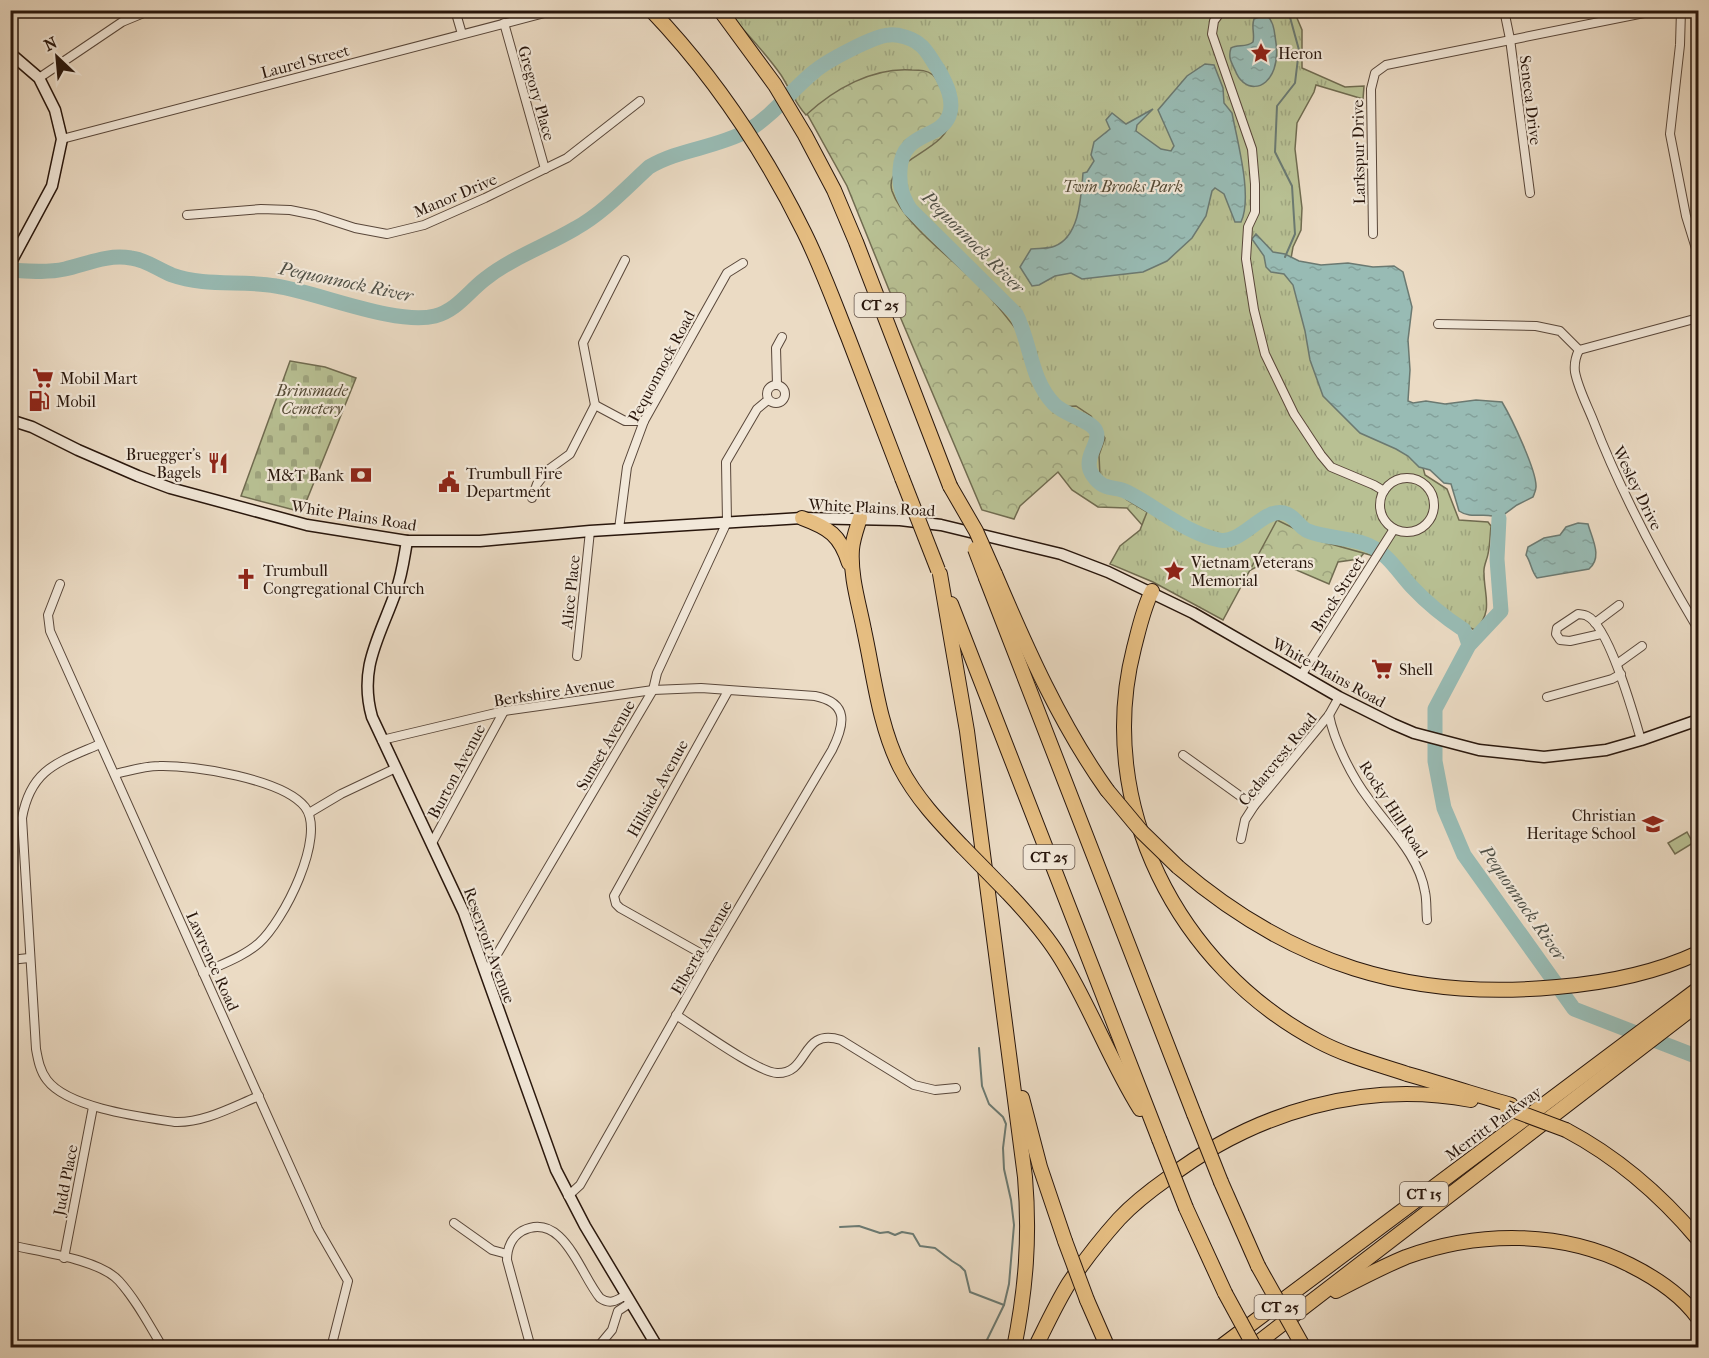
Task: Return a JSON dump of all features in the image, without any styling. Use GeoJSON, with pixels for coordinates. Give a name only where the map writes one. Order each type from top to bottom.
{"type":"FeatureCollection","features":[{"type":"Feature","properties":{"kind":"highway","name":"CT 25"},"geometry":{"type":"LineString","coordinates":[[651,10],[688,52],[721,95],[762,156],[817,260],[1186,1208],[1253,1347]]}},
{"type":"Feature","properties":{"kind":"highway","name":"CT 25"},"geometry":{"type":"LineString","coordinates":[[720,10],[760,64],[801,128],[845,215],[950,486],[990,576],[1221,1182],[1258,1266],[1304,1347]]}},
{"type":"Feature","properties":{"kind":"highway"},"geometry":{"type":"LineString","coordinates":[[802,518],[828,530],[839,540],[855,582]]}},
{"type":"Feature","properties":{"kind":"highway"},"geometry":{"type":"LineString","coordinates":[[860,518],[852,550],[855,582],[881,712],[894,753],[907,780],[924,804],[1040,928],[1061,958],[1120,1076],[1159,1139]]}},
{"type":"Feature","properties":{"kind":"highway"},"geometry":{"type":"LineString","coordinates":[[939,572],[967,730],[1027,1200],[1028,1250],[1025,1287],[1014,1347]]}},
{"type":"Feature","properties":{"kind":"highway"},"geometry":{"type":"LineString","coordinates":[[990,576],[1082,753],[1107,790],[1142,832],[1178,867],[1206,889],[1251,920],[1305,950],[1334,963],[1377,976],[1435,988],[1496,991],[1603,982],[1647,971],[1698,953]]}},
{"type":"Feature","properties":{"kind":"highway"},"geometry":{"type":"LineString","coordinates":[[1152,591],[1142,618],[1126,681],[1123,725],[1124,758],[1133,807],[1143,840],[1167,892],[1187,925],[1215,961],[1248,994],[1281,1019],[1318,1041],[1351,1056],[1509,1107],[1566,1130],[1605,1152],[1670,1206],[1698,1239]]}},
{"type":"Feature","properties":{"kind":"highway"},"geometry":{"type":"LineString","coordinates":[[1000,984],[1014,1063],[1029,1127],[1065,1241],[1108,1347]]}},
{"type":"Feature","properties":{"kind":"highway","name":"Merritt Parkway"},"geometry":{"type":"LineString","coordinates":[[1661,1025],[1698,989]]}},
{"type":"Feature","properties":{"kind":"highway","name":"Merritt Parkway"},"geometry":{"type":"LineString","coordinates":[[1219,1347],[1661,1025],[1698,1004]]}},
{"type":"Feature","properties":{"kind":"highway","name":"Merritt Parkway"},"geometry":{"type":"LineString","coordinates":[[1253,1347],[1635,1044]]}},
{"type":"Feature","properties":{"kind":"highway"},"geometry":{"type":"LineString","coordinates":[[1035,1347],[1069,1284],[1121,1217],[1191,1160],[1226,1139],[1304,1107],[1372,1095],[1442,1096],[1509,1107]]}},
{"type":"Feature","properties":{"kind":"highway"},"geometry":{"type":"LineString","coordinates":[[1305,1307],[1378,1269],[1431,1249],[1498,1238],[1528,1238],[1591,1249],[1620,1260],[1646,1273],[1671,1290],[1692,1308],[1698,1318]]}},
{"type":"Feature","properties":{"kind":"main road"},"geometry":{"type":"LineString","coordinates":[[10,52],[39,78],[55,110],[62,139],[52,186],[12,259]]}},
{"type":"Feature","properties":{"kind":"main road","name":"White Plains Road"},"geometry":{"type":"LineString","coordinates":[[10,420],[32,427],[78,450],[170,488],[307,525],[407,541],[480,541],[590,531],[802,518],[900,520],[941,525],[1061,554],[1152,591],[1339,697],[1414,733],[1461,747],[1502,754],[1544,757],[1606,750],[1698,720]]}},
{"type":"Feature","properties":{"kind":"main road","name":"Reservoir Avenue"},"geometry":{"type":"LineString","coordinates":[[407,541],[397,589],[375,640],[368,666],[368,701],[372,717],[464,913],[543,1137],[568,1196],[658,1347]]}},
{"type":"Feature","properties":{"kind":"street"},"geometry":{"type":"LineString","coordinates":[[39,78],[122,22],[152,10]]}},
{"type":"Feature","properties":{"kind":"street"},"geometry":{"type":"LineString","coordinates":[[455,10],[462,34]]}},
{"type":"Feature","properties":{"kind":"street","name":"Laurel Street"},"geometry":{"type":"LineString","coordinates":[[62,139],[556,10]]}},
{"type":"Feature","properties":{"kind":"street"},"geometry":{"type":"LineString","coordinates":[[1222,10],[1214,21],[1212,34],[1252,149],[1255,212],[1248,227],[1246,259],[1254,310],[1265,354],[1294,414],[1331,467],[1384,491]]}},
{"type":"Feature","properties":{"kind":"street","name":"Seneca Drive"},"geometry":{"type":"LineString","coordinates":[[1504,10],[1510,39],[1530,193]]}},
{"type":"Feature","properties":{"kind":"street","name":"Larkspur Drive"},"geometry":{"type":"LineString","coordinates":[[1373,234],[1371,89],[1375,74],[1386,65],[1659,10]]}},
{"type":"Feature","properties":{"kind":"street"},"geometry":{"type":"LineString","coordinates":[[1681,10],[1680,45],[1670,134],[1686,216],[1698,255]]}},
{"type":"Feature","properties":{"kind":"street","name":"Gregory Place"},"geometry":{"type":"LineString","coordinates":[[504,23],[545,169]]}},
{"type":"Feature","properties":{"kind":"street","name":"Manor Drive"},"geometry":{"type":"LineString","coordinates":[[187,215],[261,209],[290,210],[315,215],[355,228],[387,234],[424,225],[567,158],[640,101]]}},
{"type":"Feature","properties":{"kind":"street"},"geometry":{"type":"LineString","coordinates":[[532,498],[537,484],[548,470],[570,454],[595,405],[583,343],[625,260]]}},
{"type":"Feature","properties":{"kind":"street","name":"Pequonnock Road"},"geometry":{"type":"LineString","coordinates":[[619,529],[627,467],[644,422],[727,273],[743,263]]}},
{"type":"Feature","properties":{"kind":"street"},"geometry":{"type":"LineString","coordinates":[[1438,324],[1536,326],[1560,331],[1579,350],[1698,318]]}},
{"type":"Feature","properties":{"kind":"street"},"geometry":{"type":"LineString","coordinates":[[768,400],[774,404],[783,399],[785,392],[777,385],[776,348],[782,337]]}},
{"type":"Feature","properties":{"kind":"street","name":"Wesley Drive"},"geometry":{"type":"LineString","coordinates":[[1579,350],[1574,360],[1575,374],[1603,446],[1637,520],[1698,629]]}},
{"type":"Feature","properties":{"kind":"street"},"geometry":{"type":"LineString","coordinates":[[768,400],[768,389],[777,385]]}},
{"type":"Feature","properties":{"kind":"street"},"geometry":{"type":"LineString","coordinates":[[727,522],[726,462],[757,409],[768,400]]}},
{"type":"Feature","properties":{"kind":"street"},"geometry":{"type":"LineString","coordinates":[[595,405],[625,421],[644,422]]}},
{"type":"Feature","properties":{"kind":"street"},"geometry":{"type":"LineString","coordinates":[[1400,479],[1418,480],[1431,492],[1434,511],[1424,526],[1416,531],[1399,532],[1394,529],[1382,513],[1381,499],[1384,491],[1400,479]]}},
{"type":"Feature","properties":{"kind":"street","name":"Sunset Avenue"},"geometry":{"type":"LineString","coordinates":[[486,972],[653,690],[657,673],[727,522]]}},
{"type":"Feature","properties":{"kind":"street","name":"Brock Street"},"geometry":{"type":"LineString","coordinates":[[1302,674],[1394,529]]}},
{"type":"Feature","properties":{"kind":"street","name":"Alice Place"},"geometry":{"type":"LineString","coordinates":[[577,656],[590,531]]}},
{"type":"Feature","properties":{"kind":"street","name":"Lawrence Road"},"geometry":{"type":"LineString","coordinates":[[60,584],[49,610],[48,626],[318,1228],[348,1281],[331,1347]]}},
{"type":"Feature","properties":{"kind":"street"},"geometry":{"type":"LineString","coordinates":[[1596,623],[1619,605]]}},
{"type":"Feature","properties":{"kind":"street"},"geometry":{"type":"LineString","coordinates":[[1601,634],[1570,641],[1560,640],[1556,634],[1557,628],[1562,623],[1578,614],[1587,615],[1596,623],[1621,674],[1641,740]]}},
{"type":"Feature","properties":{"kind":"street"},"geometry":{"type":"LineString","coordinates":[[1617,664],[1642,646]]}},
{"type":"Feature","properties":{"kind":"street"},"geometry":{"type":"LineString","coordinates":[[1547,697],[1612,679],[1621,674]]}},
{"type":"Feature","properties":{"kind":"street","name":"Berkshire Avenue"},"geometry":{"type":"LineString","coordinates":[[382,740],[504,711],[653,690],[701,688],[815,696],[831,700],[837,706]]}},
{"type":"Feature","properties":{"kind":"street","name":"Hillside Avenue"},"geometry":{"type":"LineString","coordinates":[[709,958],[621,908],[614,900],[615,891],[728,691]]}},
{"type":"Feature","properties":{"kind":"street","name":"Cedarcrest Road"},"geometry":{"type":"LineString","coordinates":[[1241,839],[1245,820],[1254,806],[1329,715],[1339,697]]}},
{"type":"Feature","properties":{"kind":"street","name":"Elberta Avenue"},"geometry":{"type":"LineString","coordinates":[[568,1196],[579,1185],[837,741],[842,722],[837,706]]}},
{"type":"Feature","properties":{"kind":"street","name":"Burton Avenue"},"geometry":{"type":"LineString","coordinates":[[432,843],[504,711]]}},
{"type":"Feature","properties":{"kind":"street","name":"Rocky Hill Road"},"geometry":{"type":"LineString","coordinates":[[1329,715],[1332,729],[1355,778],[1366,797],[1407,849],[1419,874],[1425,891],[1427,920]]}},
{"type":"Feature","properties":{"kind":"street"},"geometry":{"type":"LineString","coordinates":[[100,744],[47,770],[35,782],[25,801],[21,825],[36,1049],[40,1068],[48,1081],[60,1092],[93,1107],[170,1121],[188,1122],[206,1118],[259,1096]]}},
{"type":"Feature","properties":{"kind":"street"},"geometry":{"type":"LineString","coordinates":[[1183,755],[1254,806]]}},
{"type":"Feature","properties":{"kind":"street"},"geometry":{"type":"LineString","coordinates":[[114,774],[149,766],[171,766],[243,777],[284,791],[298,800],[309,813],[311,828],[305,865],[270,931],[246,952],[203,973]]}},
{"type":"Feature","properties":{"kind":"street"},"geometry":{"type":"LineString","coordinates":[[309,813],[341,794],[396,768]]}},
{"type":"Feature","properties":{"kind":"street"},"geometry":{"type":"LineString","coordinates":[[10,960],[29,958]]}},
{"type":"Feature","properties":{"kind":"street"},"geometry":{"type":"LineString","coordinates":[[676,1015],[770,1072],[790,1071],[813,1042],[820,1038],[832,1037],[841,1040],[914,1085],[934,1090],[956,1088]]}},
{"type":"Feature","properties":{"kind":"street","name":"Judd Place"},"geometry":{"type":"LineString","coordinates":[[64,1258],[93,1107]]}},
{"type":"Feature","properties":{"kind":"street"},"geometry":{"type":"LineString","coordinates":[[454,1223],[492,1250],[507,1254]]}},
{"type":"Feature","properties":{"kind":"street"},"geometry":{"type":"LineString","coordinates":[[531,1347],[507,1254],[512,1241],[521,1232],[534,1228],[548,1228],[556,1232],[600,1298],[607,1302],[628,1299]]}},
{"type":"Feature","properties":{"kind":"street"},"geometry":{"type":"LineString","coordinates":[[10,1245],[86,1262],[104,1269],[118,1280],[163,1347]]}},
{"type":"Feature","properties":{"kind":"street"},"geometry":{"type":"LineString","coordinates":[[597,1347],[612,1330],[618,1311],[628,1299]]}},
{"type":"Feature","properties":{"kind":"green space","name":"Twin Brooks Park"},"geometry":{"type":"Polygon","coordinates":[[[726,11],[1294,11],[1302,30],[1302,68],[1345,87],[1364,86],[1363,99],[1316,85],[1297,123],[1295,149],[1302,208],[1301,230],[1293,247],[1289,270],[1421,460],[1425,475],[1447,489],[1459,520],[1488,522],[1491,526],[1489,551],[1484,571],[1487,603],[1481,623],[1475,630],[1464,625],[1381,558],[1320,541],[1277,520],[1223,620],[1153,582],[1110,564],[1120,546],[1140,530],[1147,512],[1127,500],[1100,476],[1099,455],[1105,438],[1091,416],[1076,406],[1059,407],[1049,398],[1035,358],[1016,329],[980,287],[916,227],[892,191],[892,180],[897,171],[906,162],[930,147],[948,129],[950,113],[942,90],[933,75],[923,71],[897,70],[869,76],[829,97],[806,115],[775,66],[726,11]]]}},
{"type":"Feature","properties":{"kind":"green space","name":"Twin Brooks Park"},"geometry":{"type":"Polygon","coordinates":[[[1194,11],[1384,529],[1359,559],[1338,562],[1329,584],[1271,559],[1236,578],[1150,534],[1127,508],[1098,507],[1072,490],[1058,472],[1020,506],[1014,519],[982,510],[847,186],[801,103],[763,41],[1194,11]]]}},
{"type":"Feature","properties":{"kind":"green space","name":"Brinsmade Cemetery"},"geometry":{"type":"Polygon","coordinates":[[[290,361],[325,367],[356,378],[302,512],[241,496],[290,361]]]}},
{"type":"Feature","properties":{"kind":"green space"},"geometry":{"type":"Polygon","coordinates":[[[1687,832],[1693,843],[1675,854],[1668,843],[1687,832]]]}},
{"type":"Feature","properties":{"kind":"water"},"geometry":{"type":"Polygon","coordinates":[[[1267,15],[1274,28],[1277,57],[1270,77],[1266,82],[1254,86],[1243,82],[1239,77],[1231,62],[1230,51],[1231,48],[1253,42],[1254,19],[1267,15]]]}},
{"type":"Feature","properties":{"kind":"water"},"geometry":{"type":"Polygon","coordinates":[[[1205,64],[1214,65],[1223,88],[1224,103],[1232,113],[1245,184],[1244,211],[1241,222],[1235,222],[1224,194],[1215,188],[1212,191],[1206,216],[1192,238],[1167,261],[1143,272],[1082,279],[1071,273],[1055,276],[1039,285],[1032,286],[1020,267],[1031,249],[1055,246],[1070,234],[1078,214],[1083,173],[1087,172],[1094,161],[1091,155],[1094,142],[1110,129],[1106,120],[1112,113],[1126,124],[1153,109],[1137,125],[1136,131],[1161,149],[1171,151],[1174,146],[1158,110],[1187,76],[1205,64]]]}},
{"type":"Feature","properties":{"kind":"water"},"geometry":{"type":"Polygon","coordinates":[[[1256,234],[1273,252],[1285,254],[1299,261],[1321,265],[1348,263],[1373,267],[1394,266],[1403,272],[1412,307],[1408,340],[1410,370],[1408,401],[1445,404],[1476,400],[1502,402],[1517,431],[1532,469],[1536,487],[1533,497],[1499,518],[1489,515],[1464,514],[1459,511],[1451,484],[1444,483],[1430,470],[1419,467],[1408,456],[1396,449],[1360,433],[1323,396],[1310,360],[1293,285],[1284,274],[1271,272],[1266,267],[1264,256],[1252,239],[1256,234]]]}},
{"type":"Feature","properties":{"kind":"water"},"geometry":{"type":"Polygon","coordinates":[[[1578,523],[1588,524],[1596,553],[1593,564],[1589,569],[1537,578],[1526,555],[1528,547],[1544,538],[1560,535],[1566,527],[1578,523]]]}},
{"type":"Feature","properties":{"kind":"waterway"},"geometry":{"type":"LineString","coordinates":[[1285,257],[1295,234],[1292,186],[1275,152],[1277,106],[1295,83],[1299,50],[1288,10]]}},
{"type":"Feature","properties":{"kind":"waterway","name":"Pequonnock River"},"geometry":{"type":"LineString","coordinates":[[10,270],[51,271],[105,258],[122,257],[142,261],[185,279],[276,286],[399,316],[419,318],[435,316],[450,310],[485,279],[507,264],[586,222],[614,200],[649,167],[673,156],[735,137],[747,131],[766,118],[815,71],[850,50],[882,36],[905,37],[922,46],[927,52],[944,80],[951,104],[949,116],[944,124],[914,142],[902,157],[900,181],[905,200],[910,209],[1016,314],[1035,372],[1046,394],[1058,408],[1089,424],[1096,431],[1096,440],[1089,464],[1091,472],[1100,484],[1127,492],[1194,532],[1219,540],[1237,537],[1262,519],[1279,512],[1287,514],[1308,531],[1370,546],[1388,559],[1430,605],[1464,630],[1469,645]]}},
{"type":"Feature","properties":{"kind":"waterway","name":"Pequonnock River"},"geometry":{"type":"LineString","coordinates":[[1499,518],[1497,559],[1501,611],[1469,645],[1435,709],[1435,761],[1444,808],[1464,855],[1574,1009],[1698,1057]]}},
{"type":"Feature","properties":{"kind":"waterway"},"geometry":{"type":"LineString","coordinates":[[979,1048],[982,1086],[989,1104],[1003,1117],[1006,1124],[1003,1148],[1004,1169],[1014,1225],[1009,1284],[1004,1305],[983,1348]]}},
{"type":"Feature","properties":{"kind":"waterway"},"geometry":{"type":"LineString","coordinates":[[840,1227],[859,1226],[880,1233],[913,1234],[920,1246],[935,1248],[965,1271],[970,1292],[1004,1305]]}},
{"type":"Feature","properties":{"kind":"place","name":"Heron"},"geometry":{"type":"Point","coordinates":[1261,53]}},
{"type":"Feature","properties":{"kind":"place","name":"Mobil Mart"},"geometry":{"type":"Point","coordinates":[43,378]}},
{"type":"Feature","properties":{"kind":"place","name":"Mobil"},"geometry":{"type":"Point","coordinates":[39,401]}},
{"type":"Feature","properties":{"kind":"place","name":"Bruegger's Bagels"},"geometry":{"type":"Point","coordinates":[218,463]}},
{"type":"Feature","properties":{"kind":"place","name":"M&T Bank"},"geometry":{"type":"Point","coordinates":[361,475]}},
{"type":"Feature","properties":{"kind":"place","name":"Trumbull Fire Department"},"geometry":{"type":"Point","coordinates":[449,482]}},
{"type":"Feature","properties":{"kind":"place","name":"Vietnam Veterans Memorial"},"geometry":{"type":"Point","coordinates":[1174,571]}},
{"type":"Feature","properties":{"kind":"place","name":"Trumbull Congregational Church"},"geometry":{"type":"Point","coordinates":[246,579]}},
{"type":"Feature","properties":{"kind":"place","name":"Shell"},"geometry":{"type":"Point","coordinates":[1382,669]}},
{"type":"Feature","properties":{"kind":"place","name":"Christian Heritage School"},"geometry":{"type":"Point","coordinates":[1653,824]}}]}
